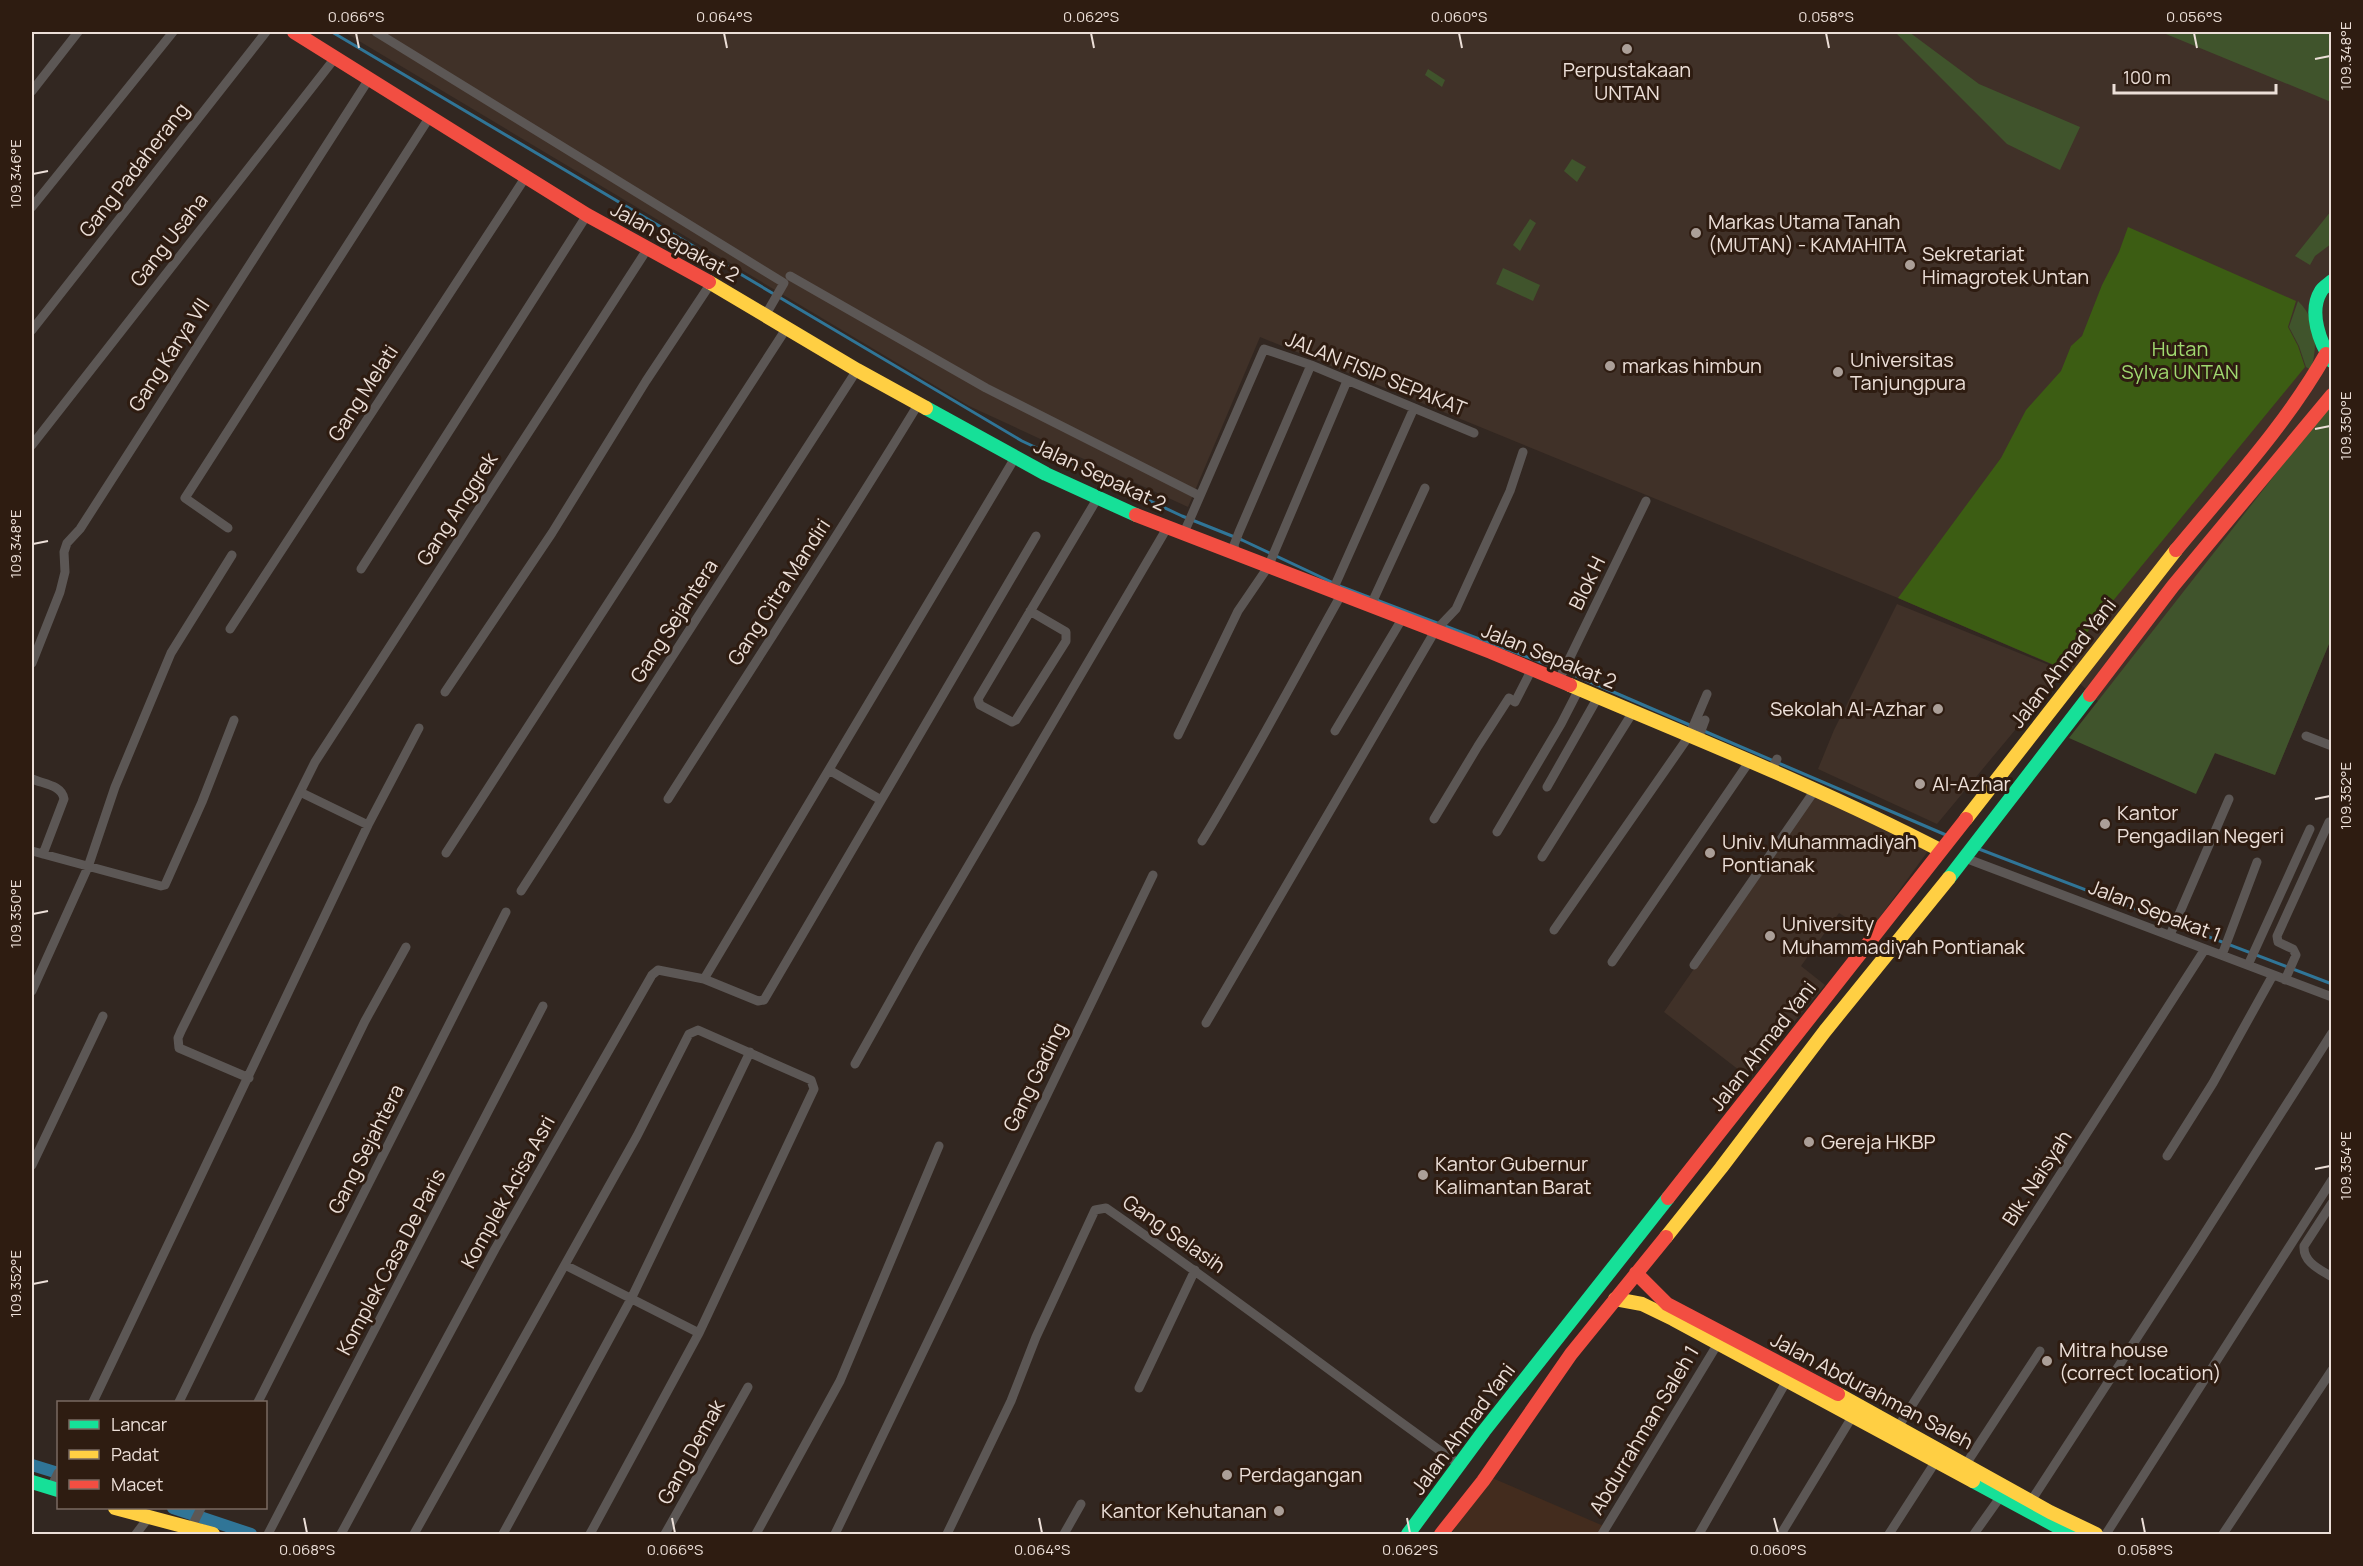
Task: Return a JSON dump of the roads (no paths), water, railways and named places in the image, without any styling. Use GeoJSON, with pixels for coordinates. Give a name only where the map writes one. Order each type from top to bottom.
{"type":"FeatureCollection","features":[{"type":"Feature","properties":{"kind":"main road","name":"Jalan Sepakat 2"},"geometry":{"type":"LineString","coordinates":[[294,32],[587,215],[711,283],[768,310],[786,329],[857,370],[1097,499],[1167,528],[1185,531],[1269,563],[1402,619],[1439,628],[1532,669],[1560,678],[1579,689],[1633,712],[1698,728],[1749,762],[1773,766],[1815,790],[1942,847]]}},
{"type":"Feature","properties":{"kind":"main road"},"geometry":{"type":"LineString","coordinates":[[2329,358],[2320,342],[2317,316],[2321,291],[2331,281]]}},
{"type":"Feature","properties":{"kind":"main road","name":"Jalan Ahmad Yani"},"geometry":{"type":"LineString","coordinates":[[1408,1534],[1484,1431],[2157,573],[2258,450],[2329,358]]}},
{"type":"Feature","properties":{"kind":"main road","name":"Jalan Ahmad Yani"},"geometry":{"type":"LineString","coordinates":[[1441,1534],[1483,1481],[1571,1354],[1977,842],[2174,586],[2331,394]]}},
{"type":"Feature","properties":{"kind":"main road"},"geometry":{"type":"LineString","coordinates":[[1887,918],[1905,931]]}},
{"type":"Feature","properties":{"kind":"main road","name":"Jalan Abdurahman Saleh"},"geometry":{"type":"LineString","coordinates":[[1636,1273],[1667,1304],[1706,1332],[1717,1345],[2001,1496],[2096,1534]]}},
{"type":"Feature","properties":{"kind":"main road","name":"Jalan Abdurahman Saleh"},"geometry":{"type":"LineString","coordinates":[[1616,1299],[1642,1304],[1706,1332],[1898,1427],[2031,1500],[2047,1516],[2071,1534]]}},
{"type":"Feature","properties":{"kind":"main road"},"geometry":{"type":"LineString","coordinates":[[32,1482],[54,1486]]}},
{"type":"Feature","properties":{"kind":"main road"},"geometry":{"type":"LineString","coordinates":[[130,1509],[149,1517],[192,1526],[213,1534]]}},
{"type":"Feature","properties":{"kind":"street"},"geometry":{"type":"LineString","coordinates":[[32,91],[78,32]]}},
{"type":"Feature","properties":{"kind":"street"},"geometry":{"type":"LineString","coordinates":[[32,207],[173,32]]}},
{"type":"Feature","properties":{"kind":"street","name":"Gang Padaherang"},"geometry":{"type":"LineString","coordinates":[[32,330],[266,32]]}},
{"type":"Feature","properties":{"kind":"street"},"geometry":{"type":"LineString","coordinates":[[376,32],[784,283],[768,310]]}},
{"type":"Feature","properties":{"kind":"street","name":"Gang Usaha"},"geometry":{"type":"LineString","coordinates":[[32,445],[335,58]]}},
{"type":"Feature","properties":{"kind":"street","name":"Gang Karya VII"},"geometry":{"type":"LineString","coordinates":[[32,663],[63,581],[64,552],[67,543],[80,529],[369,79]]}},
{"type":"Feature","properties":{"kind":"street"},"geometry":{"type":"LineString","coordinates":[[228,528],[185,498],[429,118]]}},
{"type":"Feature","properties":{"kind":"street","name":"Gang Melati"},"geometry":{"type":"LineString","coordinates":[[230,629],[525,178]]}},
{"type":"Feature","properties":{"kind":"street"},"geometry":{"type":"LineString","coordinates":[[361,568],[587,215]]}},
{"type":"Feature","properties":{"kind":"street","name":"Gang Anggrek"},"geometry":{"type":"LineString","coordinates":[[249,1078],[179,1048],[178,1038],[315,762],[648,248]]}},
{"type":"Feature","properties":{"kind":"street"},"geometry":{"type":"LineString","coordinates":[[790,276],[986,388],[1200,496],[1185,531]]}},
{"type":"Feature","properties":{"kind":"street"},"geometry":{"type":"LineString","coordinates":[[445,692],[552,533],[646,381],[711,283]]}},
{"type":"Feature","properties":{"kind":"street"},"geometry":{"type":"LineString","coordinates":[[446,853],[786,329]]}},
{"type":"Feature","properties":{"kind":"street","name":"JALAN FISIP SEPAKAT"},"geometry":{"type":"LineString","coordinates":[[1200,496],[1264,349],[1311,365],[1474,433]]}},
{"type":"Feature","properties":{"kind":"street"},"geometry":{"type":"LineString","coordinates":[[1235,550],[1239,532],[1311,365]]}},
{"type":"Feature","properties":{"kind":"street","name":"Gang Sejahtera"},"geometry":{"type":"LineString","coordinates":[[521,891],[857,370]]}},
{"type":"Feature","properties":{"kind":"street"},"geometry":{"type":"LineString","coordinates":[[1178,735],[1238,611],[1269,563],[1347,381]]}},
{"type":"Feature","properties":{"kind":"street","name":"Gang Citra Mandiri"},"geometry":{"type":"LineString","coordinates":[[668,799],[767,641],[862,497],[919,402]]}},
{"type":"Feature","properties":{"kind":"street"},"geometry":{"type":"LineString","coordinates":[[1202,841],[1240,779],[1336,591],[1340,574],[1414,408]]}},
{"type":"Feature","properties":{"kind":"street"},"geometry":{"type":"LineString","coordinates":[[1206,1023],[1439,628],[1456,609],[1510,491],[1523,452]]}},
{"type":"Feature","properties":{"kind":"street"},"geometry":{"type":"LineString","coordinates":[[704,979],[1016,456]]}},
{"type":"Feature","properties":{"kind":"street"},"geometry":{"type":"LineString","coordinates":[[1371,605],[1425,488]]}},
{"type":"Feature","properties":{"kind":"street"},"geometry":{"type":"LineString","coordinates":[[1030,611],[1066,632],[1066,641],[1016,720],[1012,722],[980,705],[978,699],[1030,611],[1097,499]]}},
{"type":"Feature","properties":{"kind":"street","name":"Blok H"},"geometry":{"type":"LineString","coordinates":[[1560,678],[1646,501]]}},
{"type":"Feature","properties":{"kind":"street"},"geometry":{"type":"LineString","coordinates":[[855,1064],[926,938],[1167,528]]}},
{"type":"Feature","properties":{"kind":"street"},"geometry":{"type":"LineString","coordinates":[[829,770],[881,800],[1036,536]]}},
{"type":"Feature","properties":{"kind":"street"},"geometry":{"type":"LineString","coordinates":[[32,991],[88,867],[115,787],[171,653],[232,555]]}},
{"type":"Feature","properties":{"kind":"street"},"geometry":{"type":"LineString","coordinates":[[1335,731],[1402,619]]}},
{"type":"Feature","properties":{"kind":"street"},"geometry":{"type":"LineString","coordinates":[[1434,819],[1509,698],[1515,702],[1532,669]]}},
{"type":"Feature","properties":{"kind":"street"},"geometry":{"type":"LineString","coordinates":[[1497,832],[1579,689]]}},
{"type":"Feature","properties":{"kind":"street"},"geometry":{"type":"LineString","coordinates":[[1554,930],[1698,728],[1707,694]]}},
{"type":"Feature","properties":{"kind":"street"},"geometry":{"type":"LineString","coordinates":[[1547,787],[1598,697]]}},
{"type":"Feature","properties":{"kind":"street"},"geometry":{"type":"LineString","coordinates":[[1542,857],[1633,712]]}},
{"type":"Feature","properties":{"kind":"street"},"geometry":{"type":"LineString","coordinates":[[32,851],[161,886],[165,885],[234,720]]}},
{"type":"Feature","properties":{"kind":"street"},"geometry":{"type":"LineString","coordinates":[[93,1401],[368,825],[419,728]]}},
{"type":"Feature","properties":{"kind":"street"},"geometry":{"type":"LineString","coordinates":[[2306,735],[2331,746]]}},
{"type":"Feature","properties":{"kind":"street"},"geometry":{"type":"LineString","coordinates":[[1612,962],[1749,762]]}},
{"type":"Feature","properties":{"kind":"street"},"geometry":{"type":"LineString","coordinates":[[32,780],[60,789],[64,800],[43,854]]}},
{"type":"Feature","properties":{"kind":"street"},"geometry":{"type":"LineString","coordinates":[[1694,965],[1815,790]]}},
{"type":"Feature","properties":{"kind":"street"},"geometry":{"type":"LineString","coordinates":[[300,792],[368,825]]}},
{"type":"Feature","properties":{"kind":"street"},"geometry":{"type":"LineString","coordinates":[[2171,932],[2229,799]]}},
{"type":"Feature","properties":{"kind":"street","name":"Komplek Acisa Asri"},"geometry":{"type":"LineString","coordinates":[[341,1534],[495,1250],[652,975],[658,970],[704,979],[758,1001],[764,1000],[881,800]]}},
{"type":"Feature","properties":{"kind":"street"},"geometry":{"type":"LineString","coordinates":[[2288,971],[2295,951],[2278,942],[2277,936],[2329,822]]}},
{"type":"Feature","properties":{"kind":"street"},"geometry":{"type":"LineString","coordinates":[[2252,956],[2310,829]]}},
{"type":"Feature","properties":{"kind":"street","name":"Jalan Sepakat 1"},"geometry":{"type":"LineString","coordinates":[[1966,856],[2171,932],[2205,949],[2252,956],[2273,975],[2288,971],[2331,997]]}},
{"type":"Feature","properties":{"kind":"street"},"geometry":{"type":"LineString","coordinates":[[2223,951],[2257,862]]}},
{"type":"Feature","properties":{"kind":"street","name":"Gang Gading"},"geometry":{"type":"LineString","coordinates":[[836,1534],[1153,875]]}},
{"type":"Feature","properties":{"kind":"street","name":"Gang Sejahtera"},"geometry":{"type":"LineString","coordinates":[[259,1401],[506,912]]}},
{"type":"Feature","properties":{"kind":"street"},"geometry":{"type":"LineString","coordinates":[[179,1401],[365,1021],[406,947]]}},
{"type":"Feature","properties":{"kind":"street","name":"Blk. Naisyah"},"geometry":{"type":"LineString","coordinates":[[1898,1427],[2205,949]]}},
{"type":"Feature","properties":{"kind":"street"},"geometry":{"type":"LineString","coordinates":[[2167,1156],[2213,1083],[2273,975]]}},
{"type":"Feature","properties":{"kind":"street","name":"Komplek Casa De Paris"},"geometry":{"type":"LineString","coordinates":[[270,1531],[543,1006]]}},
{"type":"Feature","properties":{"kind":"street"},"geometry":{"type":"LineString","coordinates":[[32,1165],[103,1016]]}},
{"type":"Feature","properties":{"kind":"street"},"geometry":{"type":"LineString","coordinates":[[414,1534],[637,1136],[689,1034],[698,1030],[811,1080],[814,1089],[699,1333],[590,1534]]}},
{"type":"Feature","properties":{"kind":"street"},"geometry":{"type":"LineString","coordinates":[[2031,1500],[2194,1250],[2331,1033]]}},
{"type":"Feature","properties":{"kind":"street"},"geometry":{"type":"LineString","coordinates":[[503,1534],[631,1299],[750,1052]]}},
{"type":"Feature","properties":{"kind":"street"},"geometry":{"type":"LineString","coordinates":[[756,1534],[840,1381],[939,1146]]}},
{"type":"Feature","properties":{"kind":"street"},"geometry":{"type":"LineString","coordinates":[[2106,1534],[2331,1179]]}},
{"type":"Feature","properties":{"kind":"street"},"geometry":{"type":"LineString","coordinates":[[2331,1203],[2303,1251],[2313,1265],[2331,1277]]}},
{"type":"Feature","properties":{"kind":"street","name":"Gang Selasih"},"geometry":{"type":"LineString","coordinates":[[946,1534],[1011,1401],[1036,1337],[1095,1210],[1106,1208],[1195,1270],[1352,1388],[1460,1465]]}},
{"type":"Feature","properties":{"kind":"street"},"geometry":{"type":"LineString","coordinates":[[565,1265],[699,1333]]}},
{"type":"Feature","properties":{"kind":"street"},"geometry":{"type":"LineString","coordinates":[[1139,1388],[1195,1270]]}},
{"type":"Feature","properties":{"kind":"street","name":"Abdurrahman Saleh 1"},"geometry":{"type":"LineString","coordinates":[[1602,1534],[1717,1345]]}},
{"type":"Feature","properties":{"kind":"street"},"geometry":{"type":"LineString","coordinates":[[1966,1464],[2040,1351]]}},
{"type":"Feature","properties":{"kind":"street"},"geometry":{"type":"LineString","coordinates":[[2223,1534],[2331,1370]]}},
{"type":"Feature","properties":{"kind":"street"},"geometry":{"type":"LineString","coordinates":[[1699,1534],[1786,1382]]}},
{"type":"Feature","properties":{"kind":"street","name":"Gang Demak"},"geometry":{"type":"LineString","coordinates":[[665,1534],[748,1387]]}},
{"type":"Feature","properties":{"kind":"street"},"geometry":{"type":"LineString","coordinates":[[1781,1534],[1852,1417]]}},
{"type":"Feature","properties":{"kind":"street"},"geometry":{"type":"LineString","coordinates":[[1889,1534],[1936,1461]]}},
{"type":"Feature","properties":{"kind":"street"},"geometry":{"type":"LineString","coordinates":[[1974,1534],[2001,1496]]}},
{"type":"Feature","properties":{"kind":"street"},"geometry":{"type":"LineString","coordinates":[[1064,1534],[1081,1504]]}},
{"type":"Feature","properties":{"kind":"street"},"geometry":{"type":"LineString","coordinates":[[192,1526],[200,1509]]}},
{"type":"Feature","properties":{"kind":"street"},"geometry":{"type":"LineString","coordinates":[[136,1534],[149,1517]]}},
{"type":"Feature","properties":{"kind":"waterway"},"geometry":{"type":"LineString","coordinates":[[332,32],[1022,441],[1182,516],[1242,540],[1342,587],[1567,672],[1692,726]]}},
{"type":"Feature","properties":{"kind":"waterway"},"geometry":{"type":"LineString","coordinates":[[1704,731],[1946,835]]}},
{"type":"Feature","properties":{"kind":"waterway"},"geometry":{"type":"LineString","coordinates":[[1979,849],[2332,984]]}},
{"type":"Feature","properties":{"kind":"waterway"},"geometry":{"type":"LineString","coordinates":[[32,1465],[57,1473]]}},
{"type":"Feature","properties":{"kind":"waterway"},"geometry":{"type":"LineString","coordinates":[[176,1509],[251,1534]]}},
{"type":"Feature","properties":{"kind":"place","name":"Perpustakaan UNTAN"},"geometry":{"type":"Point","coordinates":[1627,49]}},
{"type":"Feature","properties":{"kind":"place","name":"Markas Utama Tanah (MUTAN) - KAMAHITA"},"geometry":{"type":"Point","coordinates":[1696,233]}},
{"type":"Feature","properties":{"kind":"place","name":"Sekretariat Himagrotek Untan"},"geometry":{"type":"Point","coordinates":[1910,265]}},
{"type":"Feature","properties":{"kind":"place","name":"markas himbun"},"geometry":{"type":"Point","coordinates":[1610,366]}},
{"type":"Feature","properties":{"kind":"place","name":"Universitas Tanjungpura"},"geometry":{"type":"Point","coordinates":[1838,372]}},
{"type":"Feature","properties":{"kind":"place","name":"Sekolah Al-Azhar"},"geometry":{"type":"Point","coordinates":[1938,709]}},
{"type":"Feature","properties":{"kind":"place","name":"Al-Azhar"},"geometry":{"type":"Point","coordinates":[1920,784]}},
{"type":"Feature","properties":{"kind":"place","name":"Kantor Pengadilan Negeri"},"geometry":{"type":"Point","coordinates":[2105,824]}},
{"type":"Feature","properties":{"kind":"place","name":"Univ. Muhammadiyah Pontianak"},"geometry":{"type":"Point","coordinates":[1710,853]}},
{"type":"Feature","properties":{"kind":"place","name":"University Muhammadiyah Pontianak"},"geometry":{"type":"Point","coordinates":[1770,936]}},
{"type":"Feature","properties":{"kind":"place","name":"Gereja HKBP"},"geometry":{"type":"Point","coordinates":[1809,1142]}},
{"type":"Feature","properties":{"kind":"place","name":"Kantor Gubernur Kalimantan Barat"},"geometry":{"type":"Point","coordinates":[1423,1175]}},
{"type":"Feature","properties":{"kind":"place","name":"Mitra house (correct location)"},"geometry":{"type":"Point","coordinates":[2047,1361]}},
{"type":"Feature","properties":{"kind":"place","name":"Perdagangan"},"geometry":{"type":"Point","coordinates":[1227,1475]}},
{"type":"Feature","properties":{"kind":"place","name":"Kantor Kehutanan"},"geometry":{"type":"Point","coordinates":[1279,1511]}},
{"type":"Feature","properties":{"kind":"park label","name":"Hutan Sylva UNTAN"},"geometry":{"type":"Point","coordinates":[2180,360]}}]}
